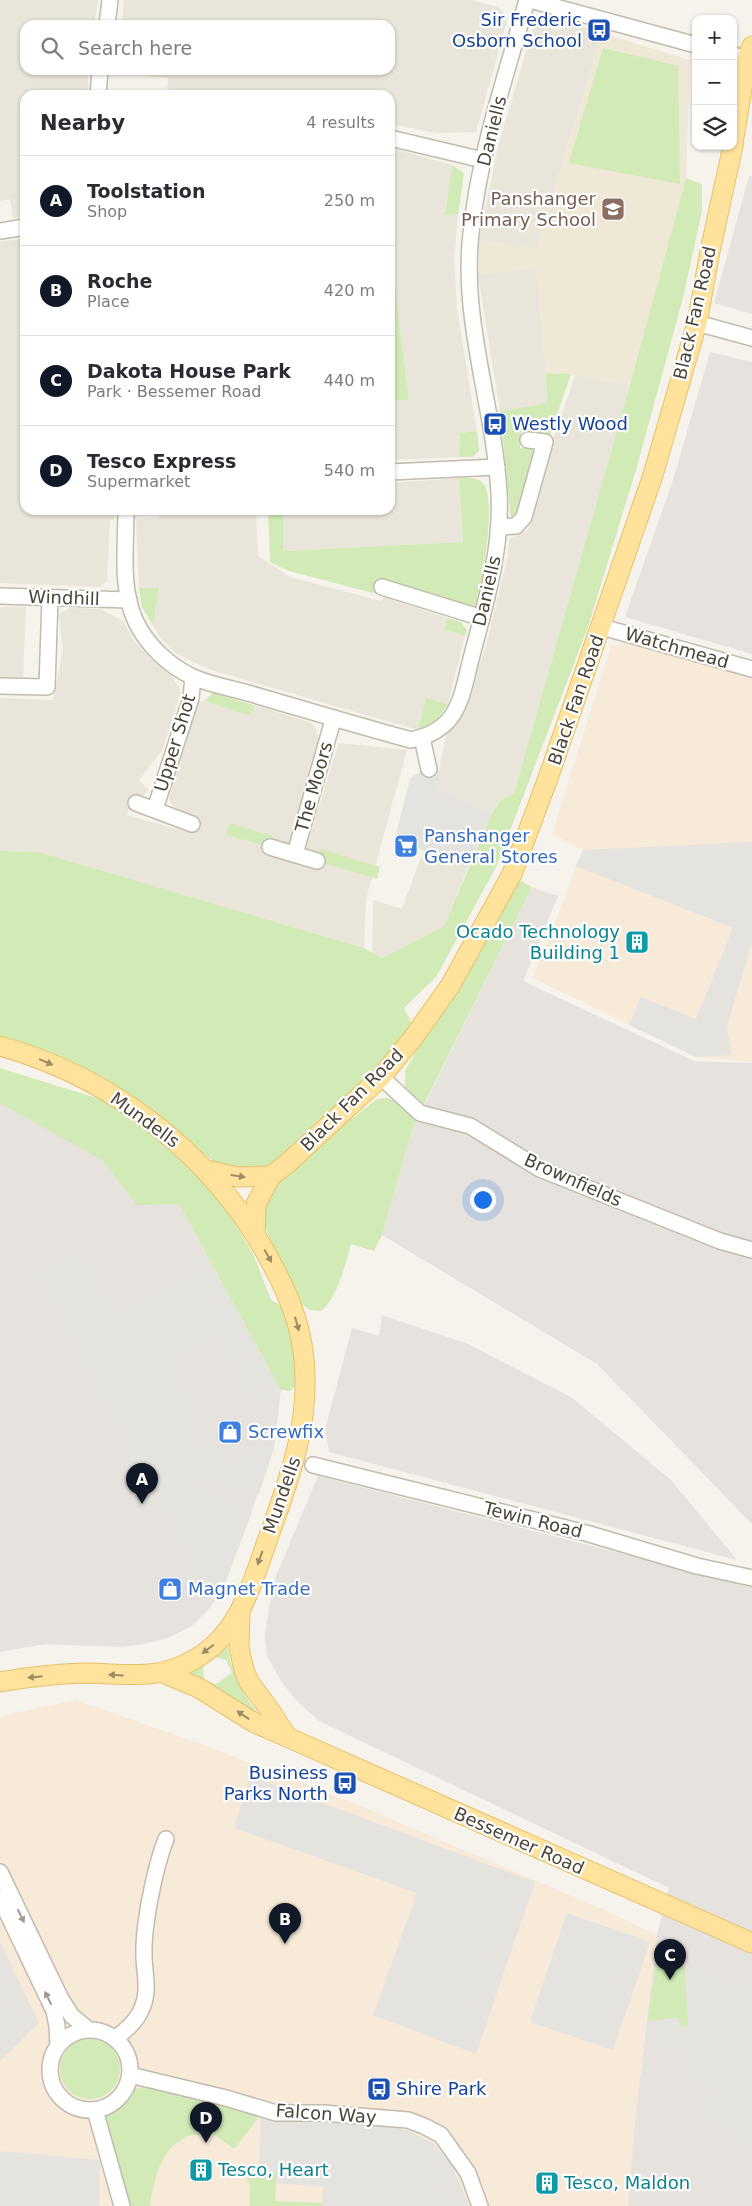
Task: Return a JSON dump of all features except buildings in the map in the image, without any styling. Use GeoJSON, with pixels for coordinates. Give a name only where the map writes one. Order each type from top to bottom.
{"type":"FeatureCollection","features":[{"type":"Feature","properties":{"kind":"main road","name":"Black Fan Road"},"geometry":{"type":"LineString","coordinates":[[737,111],[744,53]]}},
{"type":"Feature","properties":{"kind":"main road","name":"Black Fan Road"},"geometry":{"type":"LineString","coordinates":[[255,1234],[256,1204],[270,1176],[289,1162],[380,1077],[413,1038],[450,986],[512,874],[602,627],[653,475],[697,322],[732,150]]}},
{"type":"Feature","properties":{"kind":"main road","name":"Mundells"},"geometry":{"type":"LineString","coordinates":[[0,1046],[42,1060],[100,1088],[152,1123],[206,1170],[255,1234],[290,1301],[301,1336],[304,1353],[304,1398],[298,1445],[289,1479],[240,1613],[214,1645],[194,1660],[163,1673],[142,1676],[52,1675],[0,1682]]}},
{"type":"Feature","properties":{"kind":"main road"},"geometry":{"type":"LineString","coordinates":[[206,1170],[238,1177],[270,1176]]}},
{"type":"Feature","properties":{"kind":"main road"},"geometry":{"type":"LineString","coordinates":[[240,1613],[239,1648],[244,1670],[249,1682],[287,1737]]}},
{"type":"Feature","properties":{"kind":"main road","name":"Bessemer Road"},"geometry":{"type":"LineString","coordinates":[[163,1673],[199,1688],[253,1722],[752,1943]]}},
{"type":"Feature","properties":{"kind":"street"},"geometry":{"type":"LineString","coordinates":[[108,20],[110,0]]}},
{"type":"Feature","properties":{"kind":"street"},"geometry":{"type":"LineString","coordinates":[[529,0],[692,44]]}},
{"type":"Feature","properties":{"kind":"street","name":"Daniells"},"geometry":{"type":"LineString","coordinates":[[422,738],[440,729],[456,712],[482,618],[496,557],[499,528],[497,467],[492,429],[474,336],[469,273],[471,233],[483,160],[529,0]]}},
{"type":"Feature","properties":{"kind":"street"},"geometry":{"type":"LineString","coordinates":[[98,90],[100,75]]}},
{"type":"Feature","properties":{"kind":"street"},"geometry":{"type":"LineString","coordinates":[[395,139],[483,160]]}},
{"type":"Feature","properties":{"kind":"street"},"geometry":{"type":"LineString","coordinates":[[0,231],[20,228]]}},
{"type":"Feature","properties":{"kind":"street"},"geometry":{"type":"LineString","coordinates":[[697,322],[752,338]]}},
{"type":"Feature","properties":{"kind":"street"},"geometry":{"type":"LineString","coordinates":[[499,528],[516,526],[524,517],[545,442],[528,440]]}},
{"type":"Feature","properties":{"kind":"street"},"geometry":{"type":"LineString","coordinates":[[395,472],[497,467]]}},
{"type":"Feature","properties":{"kind":"street"},"geometry":{"type":"LineString","coordinates":[[126,515],[126,585],[129,600],[136,621],[153,648],[192,676],[333,720],[411,740],[422,738],[429,769]]}},
{"type":"Feature","properties":{"kind":"street"},"geometry":{"type":"LineString","coordinates":[[382,587],[482,618]]}},
{"type":"Feature","properties":{"kind":"street","name":"Windhill"},"geometry":{"type":"LineString","coordinates":[[0,596],[129,600]]}},
{"type":"Feature","properties":{"kind":"street"},"geometry":{"type":"LineString","coordinates":[[0,686],[46,687],[50,598]]}},
{"type":"Feature","properties":{"kind":"street","name":"Watchmead"},"geometry":{"type":"LineString","coordinates":[[602,627],[752,669]]}},
{"type":"Feature","properties":{"kind":"street","name":"Upper Shot"},"geometry":{"type":"LineString","coordinates":[[155,809],[191,698],[192,676]]}},
{"type":"Feature","properties":{"kind":"street","name":"The Moors"},"geometry":{"type":"LineString","coordinates":[[296,854],[333,720]]}},
{"type":"Feature","properties":{"kind":"street"},"geometry":{"type":"LineString","coordinates":[[136,803],[192,824]]}},
{"type":"Feature","properties":{"kind":"street"},"geometry":{"type":"LineString","coordinates":[[270,847],[317,861]]}},
{"type":"Feature","properties":{"kind":"street","name":"Brownfields"},"geometry":{"type":"LineString","coordinates":[[380,1077],[420,1113],[470,1126],[540,1169],[720,1241],[752,1250]]}},
{"type":"Feature","properties":{"kind":"street"},"geometry":{"type":"LineString","coordinates":[[289,1479],[313,1465],[311,1459],[298,1445]]}},
{"type":"Feature","properties":{"kind":"street","name":"Tewin Road"},"geometry":{"type":"LineString","coordinates":[[313,1465],[586,1533],[697,1566],[752,1578]]}},
{"type":"Feature","properties":{"kind":"street"},"geometry":{"type":"LineString","coordinates":[[115,2039],[133,2024],[142,2008],[147,1989],[144,1955],[145,1936],[158,1857],[166,1839]]}},
{"type":"Feature","properties":{"kind":"street"},"geometry":{"type":"LineString","coordinates":[[0,1872],[61,1999],[72,2016],[88,2029]]}},
{"type":"Feature","properties":{"kind":"street"},"geometry":{"type":"LineString","coordinates":[[0,1898],[54,2011],[58,2045]]}},
{"type":"Feature","properties":{"kind":"street"},"geometry":{"type":"LineString","coordinates":[[88,2029],[100,2030],[115,2039],[126,2052],[130,2063],[130,2075],[122,2095],[110,2104],[95,2110],[84,2110],[63,2100],[51,2080],[49,2068],[52,2056],[58,2045],[71,2034],[88,2029]]}},
{"type":"Feature","properties":{"kind":"street","name":"Falcon Way"},"geometry":{"type":"LineString","coordinates":[[130,2075],[226,2098],[276,2113],[323,2113],[408,2120],[441,2135],[468,2173],[480,2206]]}},
{"type":"Feature","properties":{"kind":"street"},"geometry":{"type":"LineString","coordinates":[[95,2110],[122,2206]]}},
{"type":"Feature","properties":{"kind":"shaded area"},"geometry":{"type":"Polygon","coordinates":[[[0,0],[98,0],[95,20],[20,20],[20,75],[88,75],[88,90],[20,90],[20,217],[13,218],[10,199],[0,201],[0,0]]]}},
{"type":"Feature","properties":{"kind":"shaded area"},"geometry":{"type":"Polygon","coordinates":[[[124,0],[471,0],[498,7],[508,17],[476,132],[436,133],[395,125],[395,90],[173,90],[167,89],[168,78],[138,75],[395,75],[395,20],[122,20],[124,0]]]}},
{"type":"Feature","properties":{"kind":"shaded area"},"geometry":{"type":"Polygon","coordinates":[[[565,21],[602,33],[536,250],[479,240],[498,147],[534,25],[561,30],[565,21]]]}},
{"type":"Feature","properties":{"kind":"shaded area","name":"Panshanger Primary School"},"geometry":{"type":"Polygon","coordinates":[[[602,33],[690,60],[686,178],[630,385],[571,374],[546,373],[536,267],[478,275],[479,240],[536,250],[602,33]]]}},
{"type":"Feature","properties":{"kind":"shaded area"},"geometry":{"type":"Polygon","coordinates":[[[395,149],[452,165],[445,214],[458,214],[454,259],[457,309],[477,431],[460,433],[459,457],[395,460],[395,400],[409,399],[395,276],[395,149]]]}},
{"type":"Feature","properties":{"kind":"shaded area"},"geometry":{"type":"Polygon","coordinates":[[[749,176],[752,176],[752,314],[714,303],[749,176]]]}},
{"type":"Feature","properties":{"kind":"shaded area"},"geometry":{"type":"Polygon","coordinates":[[[20,239],[20,515],[114,515],[114,520],[110,520],[107,581],[100,587],[0,583],[0,242],[20,239]]]}},
{"type":"Feature","properties":{"kind":"shaded area"},"geometry":{"type":"Polygon","coordinates":[[[536,267],[547,403],[500,411],[478,275],[536,267]]]}},
{"type":"Feature","properties":{"kind":"shaded area"},"geometry":{"type":"Polygon","coordinates":[[[710,352],[752,362],[752,654],[625,617],[674,477],[710,352]]]}},
{"type":"Feature","properties":{"kind":"shaded area"},"geometry":{"type":"Polygon","coordinates":[[[575,375],[630,385],[514,793],[501,800],[492,813],[436,789],[439,770],[446,736],[463,711],[486,646],[508,555],[509,539],[528,530],[547,457],[575,375]]]}},
{"type":"Feature","properties":{"kind":"shaded area"},"geometry":{"type":"Polygon","coordinates":[[[459,478],[463,542],[282,551],[283,515],[395,515],[395,483],[459,478]]]}},
{"type":"Feature","properties":{"kind":"shaded area"},"geometry":{"type":"Polygon","coordinates":[[[159,515],[256,515],[258,556],[290,577],[381,601],[384,597],[447,618],[445,630],[465,636],[448,704],[426,698],[418,730],[211,670],[175,653],[153,626],[159,588],[139,588],[136,519],[159,518],[159,515]]]}},
{"type":"Feature","properties":{"kind":"shaded area"},"geometry":{"type":"Polygon","coordinates":[[[0,607],[26,607],[23,677],[0,677],[0,607]]]}},
{"type":"Feature","properties":{"kind":"shaded area"},"geometry":{"type":"Polygon","coordinates":[[[69,608],[101,609],[124,622],[133,640],[149,657],[172,676],[181,692],[162,751],[139,780],[148,790],[144,795],[133,795],[127,815],[188,832],[192,816],[180,812],[172,805],[169,799],[197,701],[204,701],[250,716],[254,705],[309,722],[316,729],[319,740],[292,835],[308,841],[339,743],[407,750],[366,900],[364,948],[39,852],[0,851],[0,698],[53,700],[63,650],[59,615],[69,608]]]}},
{"type":"Feature","properties":{"kind":"shaded area"},"geometry":{"type":"Polygon","coordinates":[[[628,642],[752,678],[752,1062],[696,1057],[533,978],[583,850],[552,834],[611,646],[628,642]]]}},
{"type":"Feature","properties":{"kind":"shaded area"},"geometry":{"type":"Polygon","coordinates":[[[423,769],[439,770],[437,789],[492,813],[467,869],[395,838],[410,779],[423,769]]]}},
{"type":"Feature","properties":{"kind":"shaded area"},"geometry":{"type":"Polygon","coordinates":[[[752,842],[752,943],[727,1026],[731,1055],[696,1057],[629,1025],[641,997],[696,1019],[733,928],[576,866],[583,850],[752,842]]]}},
{"type":"Feature","properties":{"kind":"shaded area"},"geometry":{"type":"Polygon","coordinates":[[[424,849],[467,869],[444,926],[382,958],[372,954],[373,900],[402,909],[424,849]]]}},
{"type":"Feature","properties":{"kind":"shaded area"},"geometry":{"type":"Polygon","coordinates":[[[532,887],[558,896],[523,981],[694,1061],[752,1063],[752,1524],[597,1364],[382,1235],[412,1130],[532,887]]]}},
{"type":"Feature","properties":{"kind":"shaded area"},"geometry":{"type":"Polygon","coordinates":[[[0,1090],[179,1204],[281,1390],[274,1449],[226,1581],[210,1608],[192,1626],[168,1638],[122,1647],[45,1644],[0,1652],[0,1090]]]}},
{"type":"Feature","properties":{"kind":"shaded area"},"geometry":{"type":"Polygon","coordinates":[[[78,1253],[114,1316],[191,1274],[188,1267],[205,1257],[276,1392],[257,1403],[219,1333],[164,1363],[223,1470],[264,1447],[270,1461],[259,1494],[210,1474],[192,1480],[194,1489],[252,1512],[226,1581],[214,1596],[39,1272],[78,1253]]]}},
{"type":"Feature","properties":{"kind":"shaded area"},"geometry":{"type":"Polygon","coordinates":[[[382,1315],[466,1343],[571,1397],[671,1480],[737,1560],[329,1452],[325,1429],[352,1328],[379,1336],[382,1315]]]}},
{"type":"Feature","properties":{"kind":"shaded area"},"geometry":{"type":"Polygon","coordinates":[[[318,1476],[752,1587],[752,2206],[628,2206],[635,2122],[657,1935],[669,1888],[319,1721],[296,1700],[281,1681],[267,1656],[265,1634],[273,1583],[318,1476]]]}},
{"type":"Feature","properties":{"kind":"shaded area","name":"Shire Park"},"geometry":{"type":"Polygon","coordinates":[[[76,1700],[207,1746],[368,1809],[609,1912],[657,1935],[635,2122],[628,2206],[0,2206],[0,1716],[76,1700]]]}},
{"type":"Feature","properties":{"kind":"shaded area"},"geometry":{"type":"Polygon","coordinates":[[[250,1776],[535,1882],[476,2054],[373,2015],[417,1893],[234,1828],[250,1776]]]}},
{"type":"Feature","properties":{"kind":"shaded area"},"geometry":{"type":"Polygon","coordinates":[[[567,1913],[650,1942],[613,2050],[530,2022],[567,1913]]]}},
{"type":"Feature","properties":{"kind":"shaded area"},"geometry":{"type":"Polygon","coordinates":[[[0,1942],[39,2023],[0,2061],[0,1942]]]}},
{"type":"Feature","properties":{"kind":"shaded area"},"geometry":{"type":"Polygon","coordinates":[[[705,1967],[711,1976],[728,1984],[737,1983],[738,1988],[746,1988],[747,1999],[752,1999],[752,2140],[733,2142],[727,2086],[699,2089],[689,1976],[694,1975],[694,1968],[705,1967]]]}},
{"type":"Feature","properties":{"kind":"shaded area"},"geometry":{"type":"Polygon","coordinates":[[[679,2018],[682,2046],[650,2049],[648,2021],[679,2018]]]}},
{"type":"Feature","properties":{"kind":"shaded area"},"geometry":{"type":"Polygon","coordinates":[[[721,2095],[723,2122],[703,2123],[700,2108],[702,2097],[721,2095]]]}},
{"type":"Feature","properties":{"kind":"shaded area"},"geometry":{"type":"Polygon","coordinates":[[[261,2112],[381,2125],[406,2130],[433,2143],[450,2162],[469,2206],[322,2206],[323,2187],[276,2183],[277,2172],[259,2171],[261,2112]]]}},
{"type":"Feature","properties":{"kind":"shaded area"},"geometry":{"type":"Polygon","coordinates":[[[0,2151],[100,2160],[99,2206],[0,2206],[0,2151]]]}},
{"type":"Feature","properties":{"kind":"green space"},"geometry":{"type":"Polygon","coordinates":[[[603,48],[678,66],[680,184],[569,163],[603,48]]]}},
{"type":"Feature","properties":{"kind":"green space"},"geometry":{"type":"Polygon","coordinates":[[[452,165],[464,173],[458,214],[445,215],[452,165]]]}},
{"type":"Feature","properties":{"kind":"green space"},"geometry":{"type":"Polygon","coordinates":[[[686,178],[702,184],[702,211],[683,298],[636,470],[588,627],[496,867],[436,977],[404,1008],[412,1024],[347,1097],[314,1124],[281,1158],[267,1167],[238,1171],[215,1163],[144,1107],[0,1038],[0,851],[39,852],[364,948],[382,958],[444,926],[492,813],[501,800],[514,793],[630,385],[686,178]]]}},
{"type":"Feature","properties":{"kind":"green space"},"geometry":{"type":"Polygon","coordinates":[[[395,276],[397,304],[409,400],[395,400],[395,276]]]}},
{"type":"Feature","properties":{"kind":"green space"},"geometry":{"type":"Polygon","coordinates":[[[546,373],[571,374],[550,435],[521,431],[520,448],[543,449],[522,512],[511,520],[500,411],[547,403],[546,373]]]}},
{"type":"Feature","properties":{"kind":"green space"},"geometry":{"type":"Polygon","coordinates":[[[477,431],[479,450],[473,457],[459,457],[460,433],[477,431]]]}},
{"type":"Feature","properties":{"kind":"green space"},"geometry":{"type":"Polygon","coordinates":[[[459,478],[480,480],[487,491],[489,523],[477,609],[379,583],[377,594],[289,571],[270,562],[268,515],[283,515],[283,551],[463,542],[459,478]]]}},
{"type":"Feature","properties":{"kind":"green space"},"geometry":{"type":"Polygon","coordinates":[[[139,588],[159,588],[153,626],[142,607],[139,588]]]}},
{"type":"Feature","properties":{"kind":"green space"},"geometry":{"type":"Polygon","coordinates":[[[447,618],[461,622],[467,630],[465,636],[445,630],[447,618]]]}},
{"type":"Feature","properties":{"kind":"green space"},"geometry":{"type":"Polygon","coordinates":[[[213,693],[254,705],[250,716],[204,701],[213,693]]]}},
{"type":"Feature","properties":{"kind":"green space"},"geometry":{"type":"Polygon","coordinates":[[[426,698],[448,704],[436,721],[418,730],[426,698]]]}},
{"type":"Feature","properties":{"kind":"green space"},"geometry":{"type":"Polygon","coordinates":[[[229,823],[273,836],[270,847],[226,835],[229,823]]]}},
{"type":"Feature","properties":{"kind":"green space"},"geometry":{"type":"Polygon","coordinates":[[[321,849],[380,867],[377,879],[317,861],[321,849]]]}},
{"type":"Feature","properties":{"kind":"green space"},"geometry":{"type":"Polygon","coordinates":[[[514,877],[532,887],[424,1104],[418,1102],[405,1088],[405,1071],[514,877]]]}},
{"type":"Feature","properties":{"kind":"green space"},"geometry":{"type":"Polygon","coordinates":[[[0,1068],[103,1100],[157,1135],[187,1163],[215,1194],[231,1216],[254,1256],[271,1300],[282,1306],[286,1312],[294,1344],[296,1386],[290,1391],[281,1390],[179,1204],[137,1205],[102,1160],[0,1103],[0,1068]]]}},
{"type":"Feature","properties":{"kind":"green space"},"geometry":{"type":"Polygon","coordinates":[[[377,1099],[395,1100],[417,1119],[412,1130],[382,1235],[374,1251],[351,1244],[340,1280],[332,1298],[321,1311],[310,1310],[300,1303],[266,1230],[262,1214],[265,1195],[286,1173],[348,1122],[377,1099]]]}},
{"type":"Feature","properties":{"kind":"green space"},"geometry":{"type":"Polygon","coordinates":[[[227,1644],[231,1663],[238,1681],[258,1714],[221,1690],[186,1673],[227,1644]],[[215,1657],[203,1665],[204,1680],[216,1684],[232,1673],[226,1660],[215,1657]]]}},
{"type":"Feature","properties":{"kind":"green space"},"geometry":{"type":"Polygon","coordinates":[[[676,1943],[684,1956],[688,2026],[680,2027],[678,2018],[648,2021],[657,1950],[676,1943]]]}},
{"type":"Feature","properties":{"kind":"green space"},"geometry":{"type":"Polygon","coordinates":[[[90,2039],[106,2044],[111,2048],[115,2053],[120,2069],[115,2085],[111,2090],[106,2094],[90,2099],[74,2094],[69,2090],[65,2085],[60,2069],[65,2053],[69,2048],[74,2044],[90,2039]]]}},
{"type":"Feature","properties":{"kind":"green space"},"geometry":{"type":"Polygon","coordinates":[[[150,2087],[258,2113],[257,2120],[234,2149],[212,2133],[188,2136],[178,2141],[171,2148],[160,2166],[150,2206],[125,2206],[117,2157],[105,2114],[132,2089],[150,2087]]]}},
{"type":"Feature","properties":{"kind":"green space"},"geometry":{"type":"Polygon","coordinates":[[[259,2171],[277,2172],[275,2201],[322,2203],[322,2206],[250,2206],[250,2186],[247,2178],[259,2171]]]}},
{"type":"Feature","properties":{"kind":"place","name":"Sir Frederic Osborn School"},"geometry":{"type":"Point","coordinates":[599,30]}},
{"type":"Feature","properties":{"kind":"place","name":"Panshanger Primary School"},"geometry":{"type":"Point","coordinates":[613,209]}},
{"type":"Feature","properties":{"kind":"place","name":"Westly Wood"},"geometry":{"type":"Point","coordinates":[495,424]}},
{"type":"Feature","properties":{"kind":"place","name":"Panshanger General Stores"},"geometry":{"type":"Point","coordinates":[406,846]}},
{"type":"Feature","properties":{"kind":"place","name":"Ocado Technology Building 1"},"geometry":{"type":"Point","coordinates":[637,942]}},
{"type":"Feature","properties":{"kind":"place","name":"Screwfix"},"geometry":{"type":"Point","coordinates":[230,1432]}},
{"type":"Feature","properties":{"kind":"place","name":"Toolstation"},"geometry":{"type":"Point","coordinates":[142,1504]}},
{"type":"Feature","properties":{"kind":"place","name":"Magnet Trade"},"geometry":{"type":"Point","coordinates":[170,1589]}},
{"type":"Feature","properties":{"kind":"place","name":"Business Parks North"},"geometry":{"type":"Point","coordinates":[345,1783]}},
{"type":"Feature","properties":{"kind":"place","name":"Roche"},"geometry":{"type":"Point","coordinates":[285,1944]}},
{"type":"Feature","properties":{"kind":"place","name":"Dakota House Park"},"geometry":{"type":"Point","coordinates":[670,1980]}},
{"type":"Feature","properties":{"kind":"place","name":"Shire Park"},"geometry":{"type":"Point","coordinates":[379,2089]}},
{"type":"Feature","properties":{"kind":"place","name":"Tesco Express"},"geometry":{"type":"Point","coordinates":[206,2143]}},
{"type":"Feature","properties":{"kind":"place","name":"Tesco, Heart"},"geometry":{"type":"Point","coordinates":[201,2170]}},
{"type":"Feature","properties":{"kind":"place","name":"Tesco, Maldon"},"geometry":{"type":"Point","coordinates":[547,2183]}}]}
